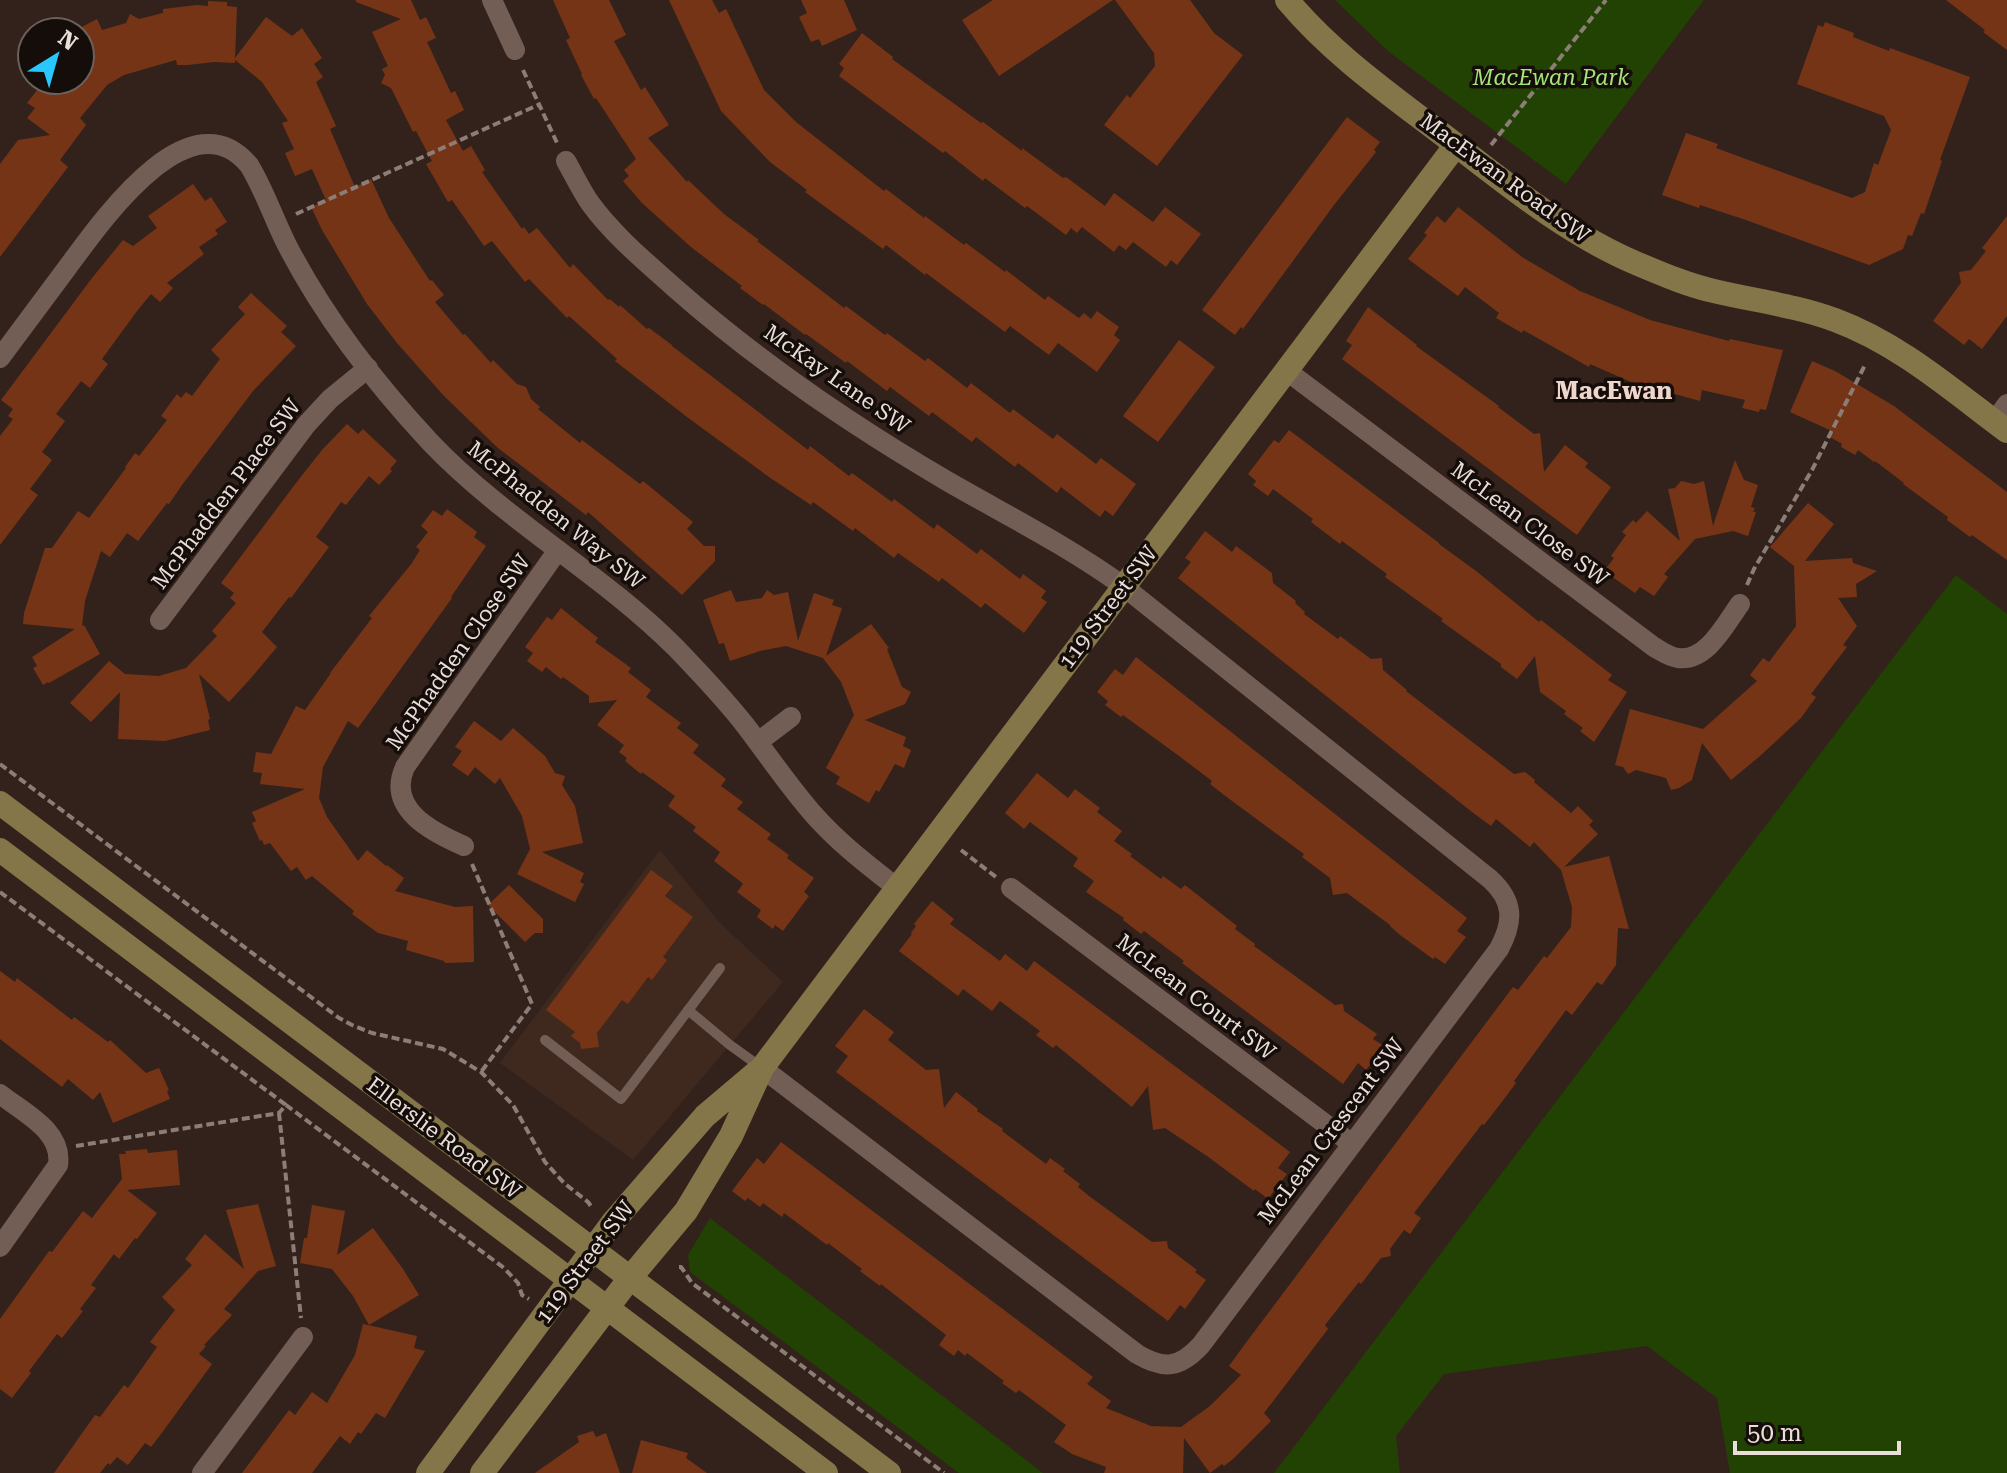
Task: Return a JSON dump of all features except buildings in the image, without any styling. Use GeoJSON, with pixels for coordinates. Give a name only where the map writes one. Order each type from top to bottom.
{"type":"FeatureCollection","features":[{"type":"Feature","properties":{"kind":"street"},"geometry":{"type":"LineString","coordinates":[[492,0],[515,50]]}},
{"type":"Feature","properties":{"kind":"street","name":"MacEwan Road SW"},"geometry":{"type":"LineString","coordinates":[[1287,0],[1361,73],[1551,217],[1608,250],[1690,285],[1836,320],[1886,344],[2003,419]]}},
{"type":"Feature","properties":{"kind":"street","name":"McPhadden Way SW"},"geometry":{"type":"LineString","coordinates":[[0,358],[111,210],[151,169],[173,154],[198,145],[228,146],[240,153],[256,176],[287,246],[316,295],[368,368],[432,444],[493,500],[624,601],[663,636],[724,701],[795,792],[835,837],[897,888]]}},
{"type":"Feature","properties":{"kind":"street","name":"119 Street SW"},"geometry":{"type":"LineString","coordinates":[[482,1473],[607,1307],[686,1211],[731,1136],[762,1068],[1456,145]]}},
{"type":"Feature","properties":{"kind":"street","name":"McKay Lane SW"},"geometry":{"type":"LineString","coordinates":[[566,161],[590,203],[626,244],[775,369],[900,453],[1084,559],[1123,586]]}},
{"type":"Feature","properties":{"kind":"street","name":"McPhadden Place SW"},"geometry":{"type":"LineString","coordinates":[[160,620],[306,425],[330,399],[368,368]]}},
{"type":"Feature","properties":{"kind":"street","name":"McLean Close SW"},"geometry":{"type":"LineString","coordinates":[[1287,371],[1666,654],[1685,658],[1703,650],[1740,604]]}},
{"type":"Feature","properties":{"kind":"street","name":"McPhadden Close SW"},"geometry":{"type":"LineString","coordinates":[[464,846],[433,831],[411,814],[401,796],[400,778],[558,550]]}},
{"type":"Feature","properties":{"kind":"street","name":"McLean Crescent SW"},"geometry":{"type":"LineString","coordinates":[[762,1068],[1137,1354],[1149,1361],[1171,1365],[1187,1359],[1201,1345],[1499,949],[1509,923],[1507,899],[1500,888],[1123,586]]}},
{"type":"Feature","properties":{"kind":"street"},"geometry":{"type":"LineString","coordinates":[[758,742],[791,717]]}},
{"type":"Feature","properties":{"kind":"street","name":"Ellerslie Road SW"},"geometry":{"type":"LineString","coordinates":[[0,803],[889,1473]]}},
{"type":"Feature","properties":{"kind":"street","name":"Ellerslie Road SW"},"geometry":{"type":"LineString","coordinates":[[0,850],[826,1473]]}},
{"type":"Feature","properties":{"kind":"street","name":"McLean Court SW"},"geometry":{"type":"LineString","coordinates":[[1011,888],[1352,1144]]}},
{"type":"Feature","properties":{"kind":"street","name":"119 Street SW"},"geometry":{"type":"LineString","coordinates":[[428,1473],[613,1222],[705,1116],[762,1068]]}},
{"type":"Feature","properties":{"kind":"street"},"geometry":{"type":"LineString","coordinates":[[0,1094],[44,1128],[58,1149],[58,1165],[0,1247]]}},
{"type":"Feature","properties":{"kind":"street"},"geometry":{"type":"LineString","coordinates":[[202,1473],[303,1337]]}},
{"type":"Feature","properties":{"kind":"lane"},"geometry":{"type":"LineString","coordinates":[[545,1040],[621,1099],[720,968]]}},
{"type":"Feature","properties":{"kind":"lane"},"geometry":{"type":"LineString","coordinates":[[688,1010],[762,1068]]}},
{"type":"Feature","properties":{"kind":"path"},"geometry":{"type":"LineString","coordinates":[[1490,147],[1606,0]]}},
{"type":"Feature","properties":{"kind":"path"},"geometry":{"type":"LineString","coordinates":[[515,50],[566,161]]}},
{"type":"Feature","properties":{"kind":"path"},"geometry":{"type":"LineString","coordinates":[[277,223],[538,105]]}},
{"type":"Feature","properties":{"kind":"path"},"geometry":{"type":"LineString","coordinates":[[1740,604],[1752,571],[1812,470],[1865,365]]}},
{"type":"Feature","properties":{"kind":"path"},"geometry":{"type":"LineString","coordinates":[[0,764],[339,1018],[372,1033],[443,1049],[481,1072],[513,1105],[545,1162],[593,1209]]}},
{"type":"Feature","properties":{"kind":"path"},"geometry":{"type":"LineString","coordinates":[[464,846],[532,1004],[481,1072]]}},
{"type":"Feature","properties":{"kind":"path"},"geometry":{"type":"LineString","coordinates":[[961,850],[1011,888]]}},
{"type":"Feature","properties":{"kind":"path"},"geometry":{"type":"LineString","coordinates":[[0,892],[504,1268],[518,1283],[522,1295],[529,1299]]}},
{"type":"Feature","properties":{"kind":"path"},"geometry":{"type":"LineString","coordinates":[[58,1149],[279,1113],[286,1105]]}},
{"type":"Feature","properties":{"kind":"path"},"geometry":{"type":"LineString","coordinates":[[279,1113],[303,1337]]}},
{"type":"Feature","properties":{"kind":"path"},"geometry":{"type":"LineString","coordinates":[[679,1267],[692,1283],[944,1473]]}},
{"type":"Feature","properties":{"kind":"shaded area"},"geometry":{"type":"Polygon","coordinates":[[[660,850],[720,923],[783,982],[633,1160],[500,1063],[660,850]]]}},
{"type":"Feature","properties":{"kind":"green space","name":"MacEwan Park"},"geometry":{"type":"Polygon","coordinates":[[[1335,0],[1704,0],[1566,184],[1389,52],[1335,0]]]}},
{"type":"Feature","properties":{"kind":"green space"},"geometry":{"type":"Polygon","coordinates":[[[1956,575],[2007,614],[2007,1473],[1730,1473],[1717,1398],[1647,1346],[1444,1374],[1396,1436],[1400,1473],[1274,1473],[1956,575]]]}},
{"type":"Feature","properties":{"kind":"green space"},"geometry":{"type":"Polygon","coordinates":[[[710,1218],[1043,1473],[959,1473],[690,1272],[688,1255],[710,1218]]]}},
{"type":"Feature","properties":{"kind":"district","name":"MacEwan"},"geometry":{"type":"Point","coordinates":[1614,391]}}]}
